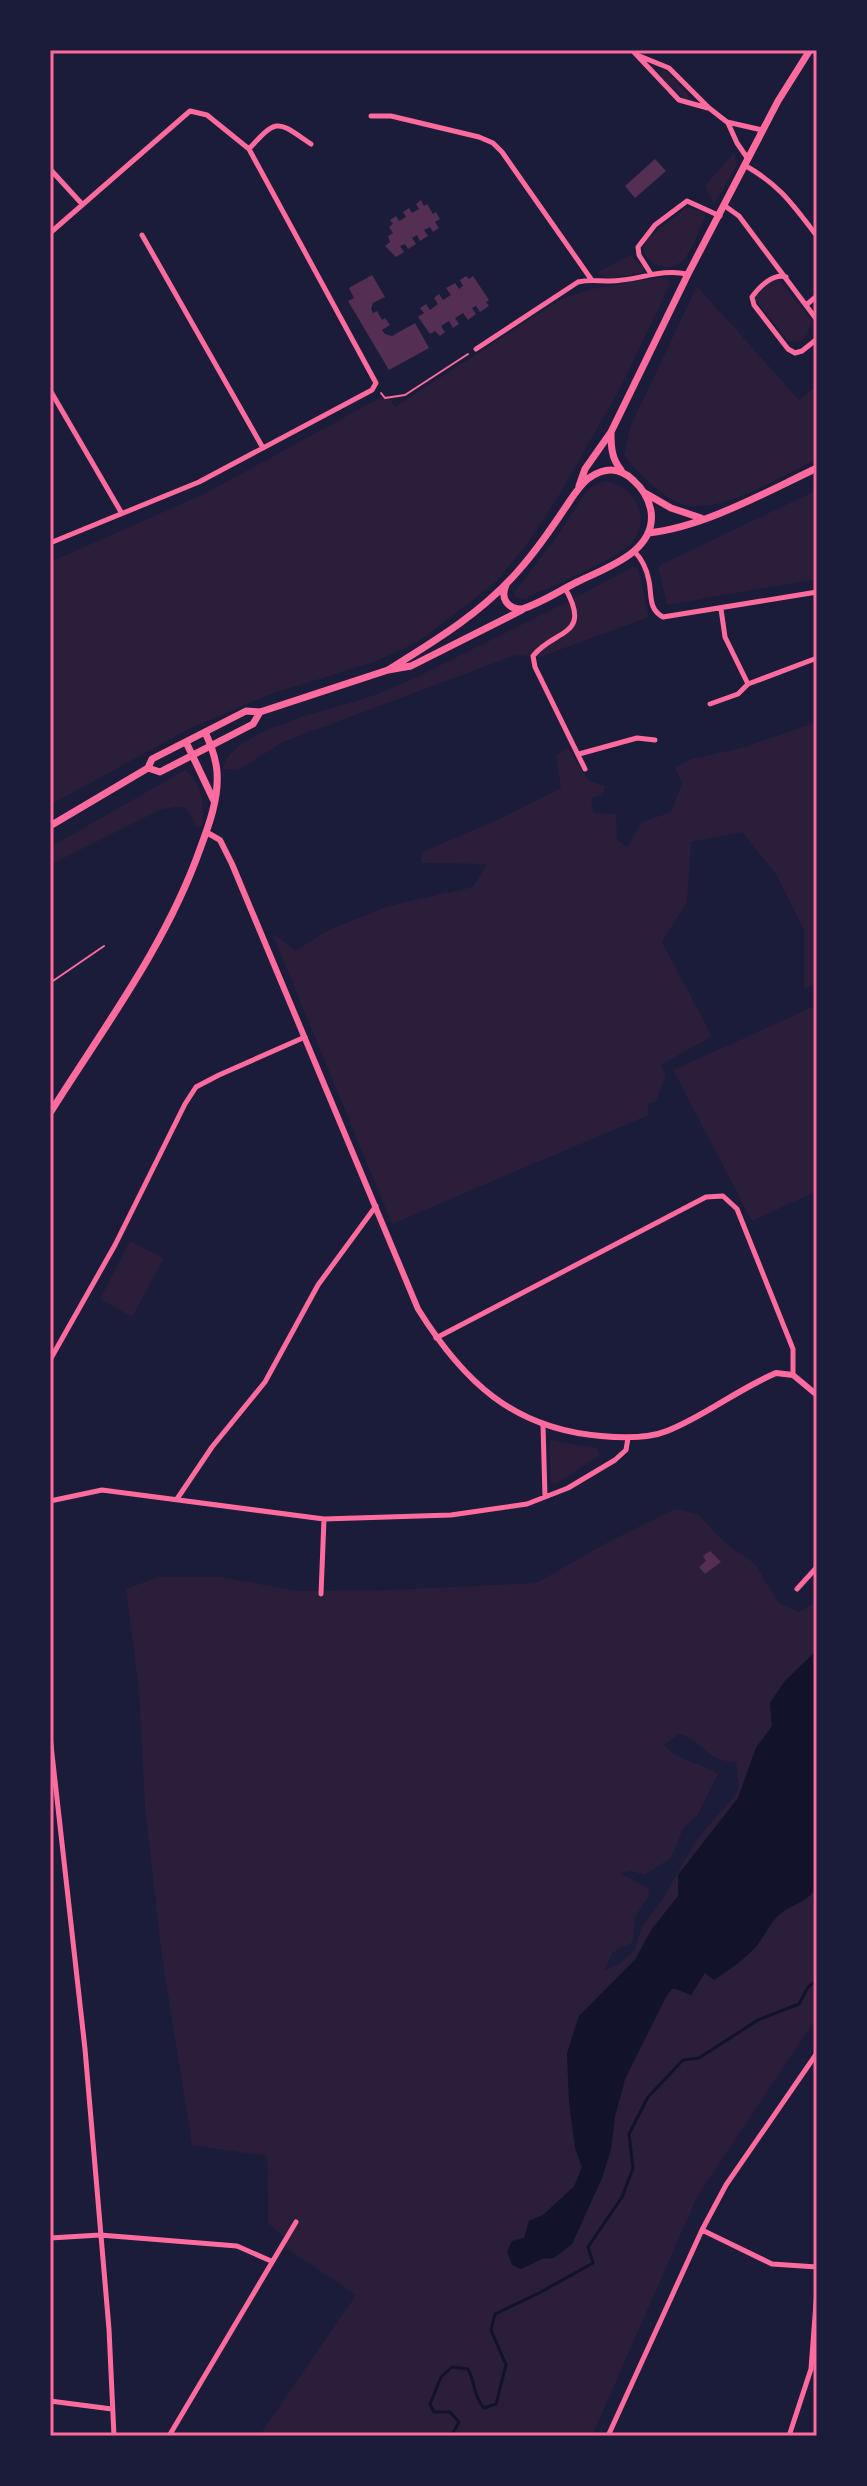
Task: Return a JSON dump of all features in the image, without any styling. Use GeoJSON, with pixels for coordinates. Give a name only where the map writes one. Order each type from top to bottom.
{"type":"FeatureCollection","features":[{"type":"Feature","properties":{"kind":"main road"},"geometry":{"type":"LineString","coordinates":[[578,488],[585,469],[611,432],[688,274],[778,101],[810,50]]}},
{"type":"Feature","properties":{"kind":"main road"},"geometry":{"type":"LineString","coordinates":[[611,432],[614,460],[643,492],[671,508],[701,518]]}},
{"type":"Feature","properties":{"kind":"main road"},"geometry":{"type":"LineString","coordinates":[[648,533],[684,526],[723,512],[817,468]]}},
{"type":"Feature","properties":{"kind":"main road"},"geometry":{"type":"LineString","coordinates":[[388,670],[455,627],[506,585],[584,482],[600,471],[623,472]]}},
{"type":"Feature","properties":{"kind":"main road"},"geometry":{"type":"LineString","coordinates":[[50,826],[148,768],[152,759],[246,711],[260,712],[388,670],[411,666],[618,562],[634,551],[648,533],[651,516],[643,492]]}},
{"type":"Feature","properties":{"kind":"main road"},"geometry":{"type":"LineString","coordinates":[[506,585],[503,594],[507,603],[516,609],[527,607]]}},
{"type":"Feature","properties":{"kind":"main road"},"geometry":{"type":"LineString","coordinates":[[148,768],[160,772],[253,724],[260,712]]}},
{"type":"Feature","properties":{"kind":"main road"},"geometry":{"type":"LineString","coordinates":[[50,1113],[164,932],[180,900],[206,832],[214,801],[217,771],[205,732]]}},
{"type":"Feature","properties":{"kind":"main road"},"geometry":{"type":"LineString","coordinates":[[186,742],[214,801]]}},
{"type":"Feature","properties":{"kind":"street"},"geometry":{"type":"LineString","coordinates":[[634,52],[669,68],[727,122],[764,130]]}},
{"type":"Feature","properties":{"kind":"street"},"geometry":{"type":"LineString","coordinates":[[634,52],[679,100],[709,108]]}},
{"type":"Feature","properties":{"kind":"street"},"geometry":{"type":"LineString","coordinates":[[50,233],[190,111],[207,115],[249,149],[376,380],[372,390],[199,482],[50,543]]}},
{"type":"Feature","properties":{"kind":"street"},"geometry":{"type":"LineString","coordinates":[[371,116],[391,116],[493,143],[591,279]]}},
{"type":"Feature","properties":{"kind":"street"},"geometry":{"type":"LineString","coordinates":[[727,122],[747,163],[777,186],[817,236]]}},
{"type":"Feature","properties":{"kind":"street"},"geometry":{"type":"LineString","coordinates":[[249,149],[268,128],[277,125],[311,144]]}},
{"type":"Feature","properties":{"kind":"street"},"geometry":{"type":"LineString","coordinates":[[50,169],[82,204]]}},
{"type":"Feature","properties":{"kind":"street"},"geometry":{"type":"LineString","coordinates":[[651,274],[639,255],[638,247],[655,225],[687,201],[720,216]]}},
{"type":"Feature","properties":{"kind":"street"},"geometry":{"type":"LineString","coordinates":[[725,206],[739,216],[817,320]]}},
{"type":"Feature","properties":{"kind":"street"},"geometry":{"type":"LineString","coordinates":[[142,235],[263,448]]}},
{"type":"Feature","properties":{"kind":"street"},"geometry":{"type":"LineString","coordinates":[[476,349],[578,282],[591,279],[609,281],[670,271],[688,274]]}},
{"type":"Feature","properties":{"kind":"street"},"geometry":{"type":"LineString","coordinates":[[787,278],[781,275],[774,277],[756,291],[752,297],[754,305],[788,349],[795,353],[817,339]]}},
{"type":"Feature","properties":{"kind":"street"},"geometry":{"type":"LineString","coordinates":[[806,305],[817,296]]}},
{"type":"Feature","properties":{"kind":"street"},"geometry":{"type":"LineString","coordinates":[[50,390],[121,512]]}},
{"type":"Feature","properties":{"kind":"street"},"geometry":{"type":"LineString","coordinates":[[634,551],[643,563],[649,581],[651,604],[663,617],[817,592]]}},
{"type":"Feature","properties":{"kind":"street"},"geometry":{"type":"LineString","coordinates":[[565,588],[575,614],[571,628],[533,656],[535,667],[585,769]]}},
{"type":"Feature","properties":{"kind":"street"},"geometry":{"type":"LineString","coordinates":[[721,609],[725,637],[748,684]]}},
{"type":"Feature","properties":{"kind":"street"},"geometry":{"type":"LineString","coordinates":[[710,704],[738,694],[748,684],[817,658]]}},
{"type":"Feature","properties":{"kind":"street"},"geometry":{"type":"LineString","coordinates":[[579,754],[637,738],[655,740]]}},
{"type":"Feature","properties":{"kind":"street"},"geometry":{"type":"LineString","coordinates":[[206,832],[220,840],[227,851],[418,1309],[436,1338],[469,1377],[512,1410],[543,1425],[581,1434],[628,1438],[666,1431],[776,1373],[793,1375],[817,1395]]}},
{"type":"Feature","properties":{"kind":"street"},"geometry":{"type":"LineString","coordinates":[[50,1360],[115,1245],[196,1087],[306,1037]]}},
{"type":"Feature","properties":{"kind":"street"},"geometry":{"type":"LineString","coordinates":[[436,1338],[706,1197],[723,1196],[737,1209],[793,1349],[793,1375]]}},
{"type":"Feature","properties":{"kind":"street"},"geometry":{"type":"LineString","coordinates":[[177,1499],[212,1447],[265,1382],[318,1285],[376,1206]]}},
{"type":"Feature","properties":{"kind":"street"},"geometry":{"type":"LineString","coordinates":[[543,1425],[545,1497]]}},
{"type":"Feature","properties":{"kind":"street"},"geometry":{"type":"LineString","coordinates":[[50,1501],[102,1490],[324,1519],[451,1515],[527,1504],[568,1488],[615,1460],[626,1450],[628,1438]]}},
{"type":"Feature","properties":{"kind":"street"},"geometry":{"type":"LineString","coordinates":[[321,1594],[324,1519]]}},
{"type":"Feature","properties":{"kind":"street"},"geometry":{"type":"LineString","coordinates":[[797,1589],[817,1567]]}},
{"type":"Feature","properties":{"kind":"street"},"geometry":{"type":"LineString","coordinates":[[50,1736],[85,2049],[109,2329],[114,2436]]}},
{"type":"Feature","properties":{"kind":"street"},"geometry":{"type":"LineString","coordinates":[[608,2436],[702,2230],[726,2185],[817,2053]]}},
{"type":"Feature","properties":{"kind":"street"},"geometry":{"type":"LineString","coordinates":[[169,2436],[296,2222]]}},
{"type":"Feature","properties":{"kind":"street"},"geometry":{"type":"LineString","coordinates":[[702,2230],[772,2264],[817,2267]]}},
{"type":"Feature","properties":{"kind":"street"},"geometry":{"type":"LineString","coordinates":[[50,2238],[100,2235],[237,2246],[271,2261]]}},
{"type":"Feature","properties":{"kind":"street"},"geometry":{"type":"LineString","coordinates":[[789,2436],[811,2369],[817,2290]]}},
{"type":"Feature","properties":{"kind":"street"},"geometry":{"type":"LineString","coordinates":[[50,2401],[112,2409]]}},
{"type":"Feature","properties":{"kind":"lane"},"geometry":{"type":"LineString","coordinates":[[50,983],[104,946]]}},
{"type":"Feature","properties":{"kind":"path"},"geometry":{"type":"LineString","coordinates":[[375,386],[385,398],[405,395],[476,349]]}},
{"type":"Feature","properties":{"kind":"shaded area"},"geometry":{"type":"Polygon","coordinates":[[[662,70],[667,71],[689,98],[686,100],[661,77],[662,70]]]}},
{"type":"Feature","properties":{"kind":"shaded area"},"geometry":{"type":"Polygon","coordinates":[[[734,153],[737,165],[714,204],[705,186],[734,153]]]}},
{"type":"Feature","properties":{"kind":"shaded area"},"geometry":{"type":"Polygon","coordinates":[[[687,207],[705,212],[705,218],[684,259],[667,267],[650,261],[643,250],[645,241],[687,207]]]}},
{"type":"Feature","properties":{"kind":"shaded area"},"geometry":{"type":"Polygon","coordinates":[[[630,255],[644,268],[642,273],[611,278],[601,276],[599,272],[630,255]]]}},
{"type":"Feature","properties":{"kind":"shaded area"},"geometry":{"type":"Polygon","coordinates":[[[661,277],[670,281],[669,286],[620,389],[559,495],[529,541],[497,581],[418,642],[374,662],[268,695],[189,729],[50,805],[50,562],[204,494],[387,394],[395,407],[561,299],[591,289],[661,277]]]}},
{"type":"Feature","properties":{"kind":"shaded area"},"geometry":{"type":"Polygon","coordinates":[[[776,279],[812,321],[807,335],[800,342],[788,341],[755,299],[759,288],[776,279]]]}},
{"type":"Feature","properties":{"kind":"shaded area"},"geometry":{"type":"Polygon","coordinates":[[[697,286],[799,400],[817,386],[817,459],[751,492],[697,506],[682,504],[667,496],[643,477],[624,456],[631,425],[697,286]]]}},
{"type":"Feature","properties":{"kind":"shaded area"},"geometry":{"type":"Polygon","coordinates":[[[605,481],[625,489],[638,506],[640,524],[633,541],[582,573],[524,599],[517,598],[514,594],[516,590],[584,495],[591,487],[605,481]]]}},
{"type":"Feature","properties":{"kind":"shaded area"},"geometry":{"type":"Polygon","coordinates":[[[817,490],[817,579],[667,605],[658,566],[817,490]]]}},
{"type":"Feature","properties":{"kind":"shaded area"},"geometry":{"type":"Polygon","coordinates":[[[634,566],[638,568],[649,617],[540,657],[516,655],[283,742],[239,770],[223,769],[229,756],[260,734],[303,716],[360,700],[411,680],[634,566]]]}},
{"type":"Feature","properties":{"kind":"shaded area"},"geometry":{"type":"Polygon","coordinates":[[[817,722],[817,983],[804,989],[804,930],[776,874],[742,832],[691,842],[687,902],[662,942],[712,1036],[661,1065],[666,1075],[656,1101],[648,1104],[649,1115],[392,1224],[272,933],[296,950],[331,929],[388,906],[473,887],[487,864],[421,863],[422,852],[561,788],[556,756],[568,748],[589,781],[605,786],[603,795],[591,798],[593,813],[616,814],[617,840],[627,847],[642,822],[671,812],[682,783],[675,768],[691,759],[742,748],[817,722]]]}},
{"type":"Feature","properties":{"kind":"shaded area"},"geometry":{"type":"Polygon","coordinates":[[[185,770],[196,782],[201,795],[202,826],[198,828],[185,808],[162,809],[50,865],[50,847],[185,770]]]}},
{"type":"Feature","properties":{"kind":"shaded area"},"geometry":{"type":"Polygon","coordinates":[[[817,1005],[817,1191],[752,1221],[673,1070],[817,1005]]]}},
{"type":"Feature","properties":{"kind":"shaded area"},"geometry":{"type":"Polygon","coordinates":[[[130,1241],[163,1260],[132,1317],[100,1299],[130,1241]]]}},
{"type":"Feature","properties":{"kind":"shaded area"},"geometry":{"type":"Polygon","coordinates":[[[549,1442],[597,1448],[600,1455],[556,1484],[551,1483],[549,1442]]]}},
{"type":"Feature","properties":{"kind":"shaded area"},"geometry":{"type":"Polygon","coordinates":[[[675,1509],[698,1514],[721,1539],[755,1564],[779,1603],[799,1612],[817,1601],[817,1650],[785,1681],[770,1702],[772,1726],[756,1748],[738,1798],[678,1875],[679,1896],[652,1929],[635,1959],[579,2016],[567,2054],[575,2148],[582,2167],[574,2186],[543,2215],[529,2221],[521,2269],[572,2244],[602,2178],[625,2079],[667,1995],[673,1988],[756,1947],[779,1914],[805,1900],[815,1891],[817,1883],[817,2017],[697,2197],[592,2436],[259,2436],[356,2295],[283,2246],[287,2240],[268,2223],[267,2156],[192,2145],[162,1957],[145,1807],[139,1692],[126,1589],[158,1577],[222,1577],[297,1591],[536,1583],[675,1509]],[[679,1734],[664,1745],[677,1756],[718,1774],[697,1816],[683,1829],[671,1858],[644,1875],[632,1871],[620,1873],[649,1889],[648,1897],[635,1917],[633,1942],[612,1953],[604,1971],[619,1964],[634,1951],[642,1927],[664,1897],[698,1837],[735,1796],[739,1787],[736,1762],[711,1755],[688,1737],[679,1734]]]}},
{"type":"Feature","properties":{"kind":"shaded area"},"geometry":{"type":"Polygon","coordinates":[[[817,1650],[815,1889],[807,1898],[776,1917],[758,1944],[731,1968],[714,1980],[705,1973],[691,1995],[673,1988],[667,1995],[625,2079],[602,2178],[572,2244],[554,2258],[542,2259],[521,2269],[512,2265],[507,2252],[512,2241],[524,2238],[529,2221],[543,2215],[574,2187],[582,2167],[575,2148],[567,2053],[579,2016],[635,1960],[652,1929],[678,1896],[678,1875],[738,1798],[756,1748],[772,1726],[770,1703],[785,1681],[817,1650]]]}},
{"type":"Feature","properties":{"kind":"building"},"geometry":{"type":"Polygon","coordinates":[[[655,159],[666,171],[635,198],[625,186],[655,159]]]}},
{"type":"Feature","properties":{"kind":"building"},"geometry":{"type":"Polygon","coordinates":[[[421,200],[433,214],[436,212],[440,219],[435,222],[439,228],[433,232],[430,227],[424,230],[428,236],[420,241],[417,235],[412,238],[416,244],[408,249],[405,244],[400,246],[404,252],[396,257],[385,246],[390,242],[388,236],[393,233],[389,227],[393,224],[390,220],[396,216],[399,221],[406,217],[403,212],[409,208],[412,213],[419,209],[416,204],[421,200]]]}},
{"type":"Feature","properties":{"kind":"building"},"geometry":{"type":"Polygon","coordinates":[[[372,275],[385,297],[373,303],[371,309],[390,325],[382,330],[385,334],[392,336],[415,323],[429,348],[389,370],[348,301],[354,298],[349,288],[372,275]]]}},
{"type":"Feature","properties":{"kind":"building"},"geometry":{"type":"Polygon","coordinates":[[[466,276],[469,279],[473,276],[489,300],[486,302],[489,306],[480,312],[476,306],[472,308],[476,314],[468,320],[463,313],[455,318],[459,324],[453,328],[449,321],[441,326],[445,332],[440,336],[435,331],[430,334],[418,317],[424,313],[420,308],[426,304],[430,310],[438,304],[434,298],[439,294],[443,300],[451,295],[446,288],[455,283],[459,289],[463,286],[460,280],[466,276]]]}},
{"type":"Feature","properties":{"kind":"building"},"geometry":{"type":"Polygon","coordinates":[[[710,1551],[721,1562],[705,1574],[699,1567],[706,1561],[703,1556],[710,1551]]]}},
{"type":"Feature","properties":{"kind":"waterway"},"geometry":{"type":"LineString","coordinates":[[451,2436],[459,2422],[450,2412],[434,2412],[430,2404],[441,2377],[452,2367],[468,2369],[484,2408],[496,2404],[506,2365],[491,2330],[495,2314],[593,2263],[588,2247],[622,2197],[633,2168],[629,2134],[648,2097],[683,2060],[699,2058],[758,2020],[799,2004],[808,1987],[817,1980]]}}]}
